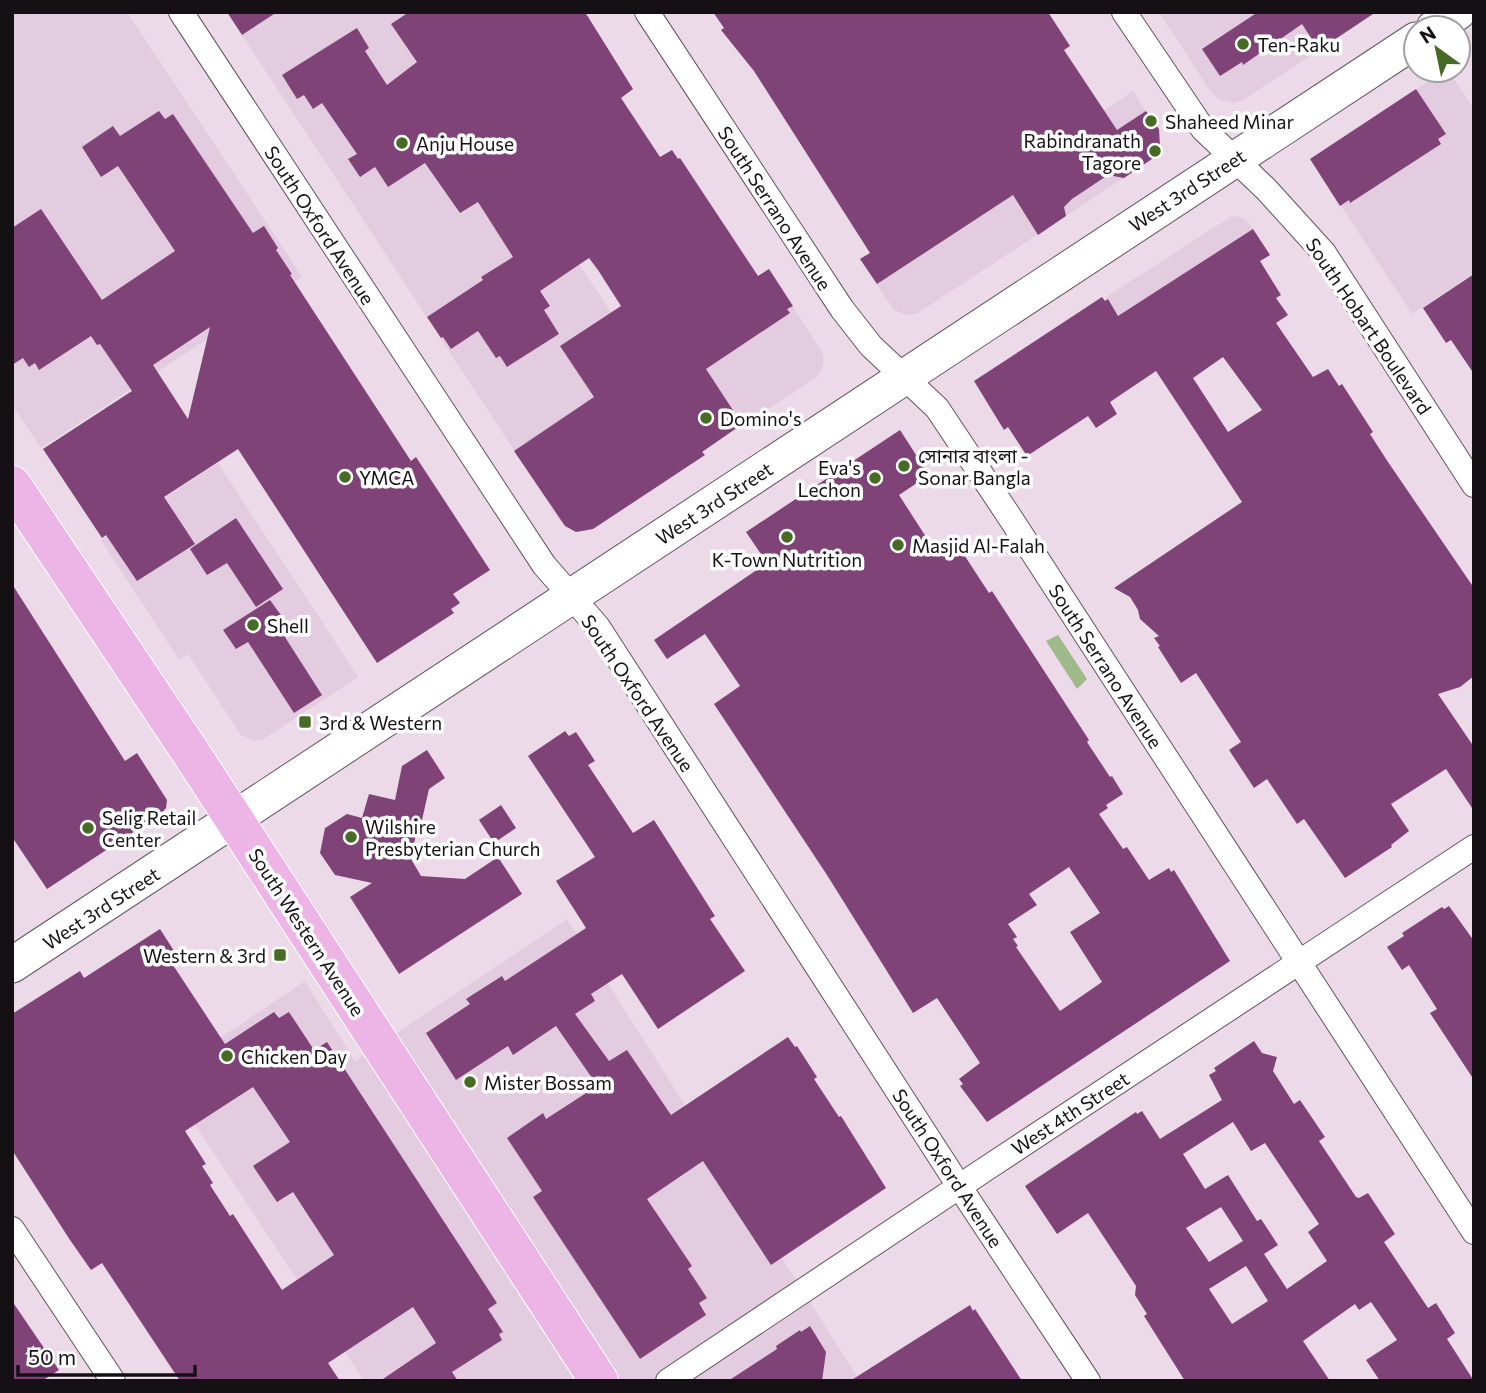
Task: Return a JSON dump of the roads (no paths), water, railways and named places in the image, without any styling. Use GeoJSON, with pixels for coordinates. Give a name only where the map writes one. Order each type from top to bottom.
{"type":"FeatureCollection","features":[{"type":"Feature","properties":{"kind":"main road","name":"West 3rd Street"},"geometry":{"type":"LineString","coordinates":[[12,965],[1402,49]]}},
{"type":"Feature","properties":{"kind":"main road","name":"South Western Avenue"},"geometry":{"type":"LineString","coordinates":[[12,485],[235,820],[599,1381]]}},
{"type":"Feature","properties":{"kind":"street","name":"South Oxford Avenue"},"geometry":{"type":"LineString","coordinates":[[181,12],[544,565],[598,627],[1088,1381]]}},
{"type":"Feature","properties":{"kind":"street","name":"South Serrano Avenue"},"geometry":{"type":"LineString","coordinates":[[647,12],[842,309],[871,346],[937,408],[1474,1231]]}},
{"type":"Feature","properties":{"kind":"street","name":"South Hobart Boulevard"},"geometry":{"type":"LineString","coordinates":[[1124,12],[1203,130],[1266,189],[1324,253],[1474,485]]}},
{"type":"Feature","properties":{"kind":"street","name":"West 4th Street"},"geometry":{"type":"LineString","coordinates":[[668,1381],[1474,847]]}},
{"type":"Feature","properties":{"kind":"street"},"geometry":{"type":"LineString","coordinates":[[12,1229],[113,1381]]}},
{"type":"Feature","properties":{"kind":"place","name":"Ten-Raku"},"geometry":{"type":"Point","coordinates":[1243,44]}},
{"type":"Feature","properties":{"kind":"place","name":"Shaheed Minar"},"geometry":{"type":"Point","coordinates":[1151,121]}},
{"type":"Feature","properties":{"kind":"place","name":"Anju House"},"geometry":{"type":"Point","coordinates":[402,143]}},
{"type":"Feature","properties":{"kind":"place","name":"Rabindranath Tagore"},"geometry":{"type":"Point","coordinates":[1155,151]}},
{"type":"Feature","properties":{"kind":"place","name":"Domino's"},"geometry":{"type":"Point","coordinates":[706,418]}},
{"type":"Feature","properties":{"kind":"place","name":"সোনার বাংলা - Sonar Bangla"},"geometry":{"type":"Point","coordinates":[904,466]}},
{"type":"Feature","properties":{"kind":"place","name":"YMCA"},"geometry":{"type":"Point","coordinates":[345,477]}},
{"type":"Feature","properties":{"kind":"place","name":"Eva's Lechon"},"geometry":{"type":"Point","coordinates":[875,478]}},
{"type":"Feature","properties":{"kind":"place","name":"K-Town Nutrition"},"geometry":{"type":"Point","coordinates":[787,537]}},
{"type":"Feature","properties":{"kind":"place","name":"Masjid Al-Falah"},"geometry":{"type":"Point","coordinates":[898,545]}},
{"type":"Feature","properties":{"kind":"place","name":"Shell"},"geometry":{"type":"Point","coordinates":[253,625]}},
{"type":"Feature","properties":{"kind":"place","name":"3rd & Western"},"geometry":{"type":"Point","coordinates":[305,722]}},
{"type":"Feature","properties":{"kind":"place","name":"Selig Retail Center"},"geometry":{"type":"Point","coordinates":[88,828]}},
{"type":"Feature","properties":{"kind":"place","name":"Wilshire Presbyterian Church"},"geometry":{"type":"Point","coordinates":[351,837]}},
{"type":"Feature","properties":{"kind":"place","name":"Western & 3rd"},"geometry":{"type":"Point","coordinates":[280,955]}},
{"type":"Feature","properties":{"kind":"place","name":"Chicken Day"},"geometry":{"type":"Point","coordinates":[227,1056]}},
{"type":"Feature","properties":{"kind":"place","name":"Mister Bossam"},"geometry":{"type":"Point","coordinates":[470,1082]}}]}
